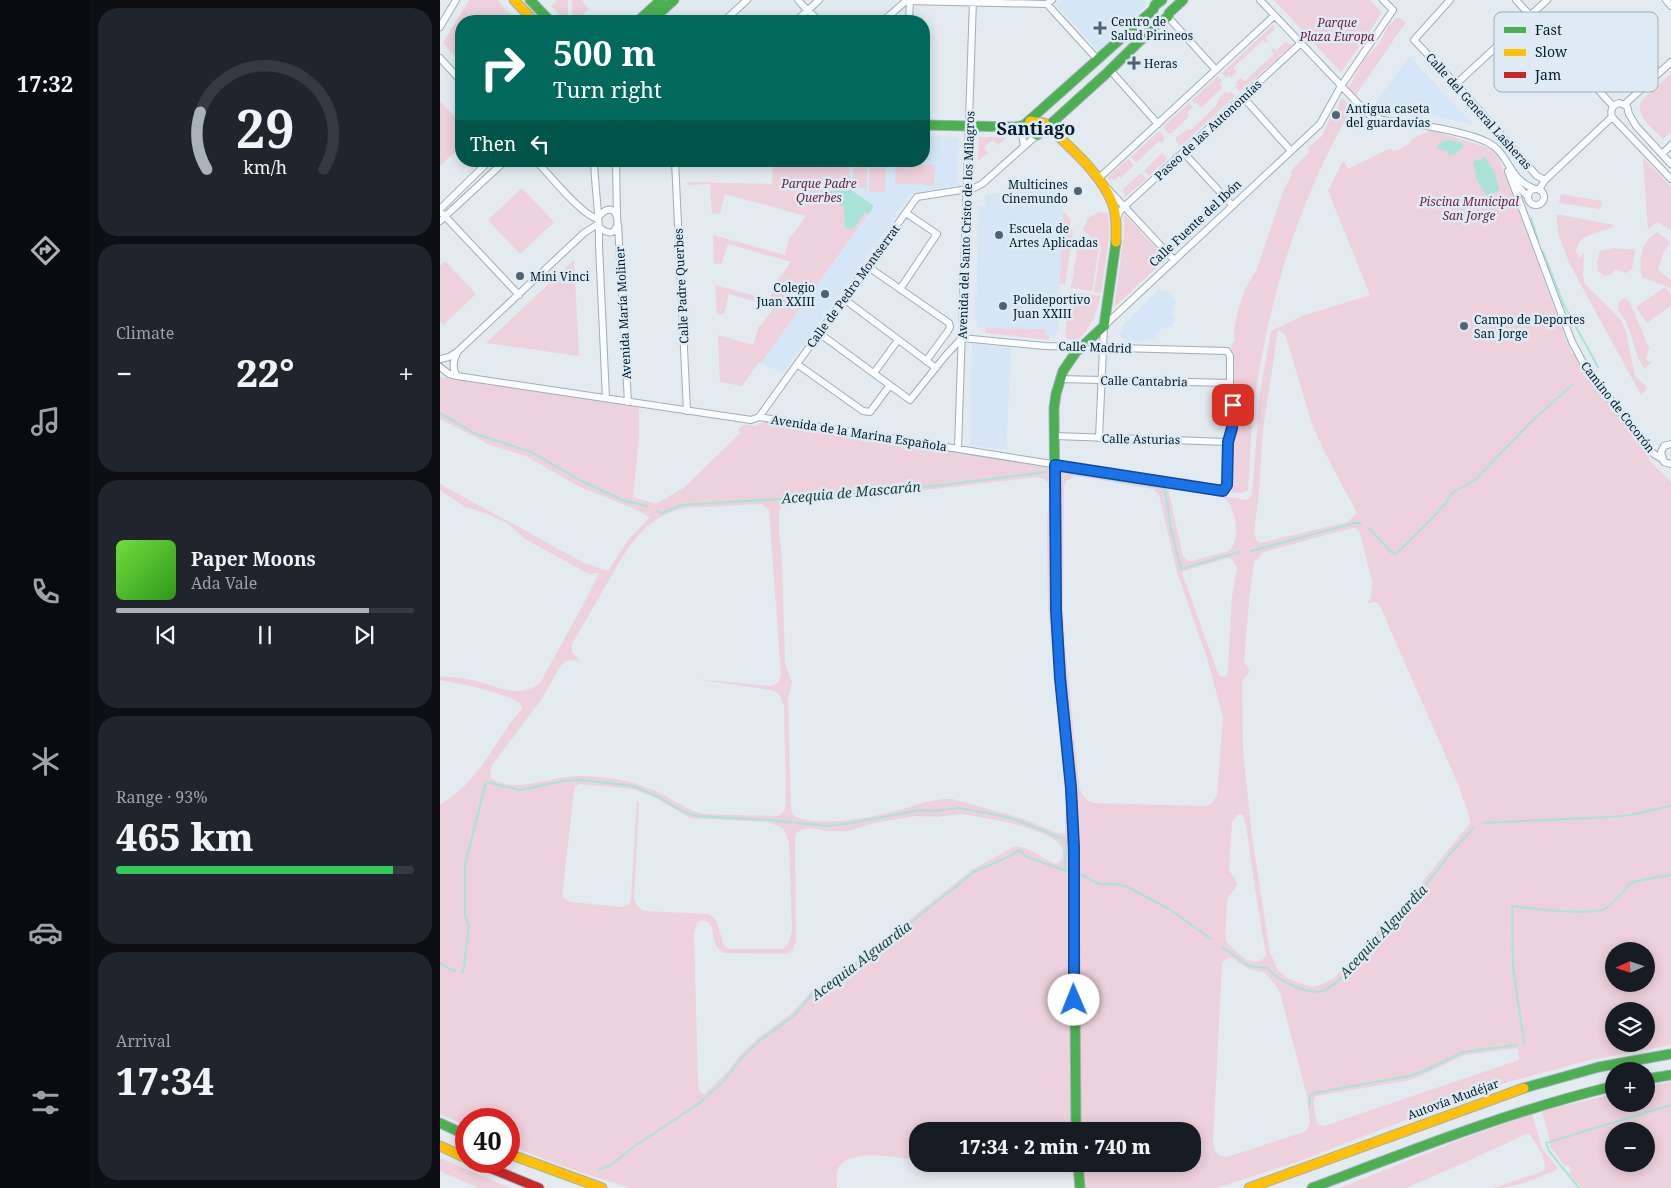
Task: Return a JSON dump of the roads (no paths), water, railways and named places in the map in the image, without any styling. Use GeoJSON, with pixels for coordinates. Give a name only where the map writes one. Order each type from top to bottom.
{"type":"FeatureCollection","features":[{"type":"Feature","properties":{"kind":"main road"},"geometry":{"type":"LineString","coordinates":[[514,0],[528,15]]}},
{"type":"Feature","properties":{"kind":"main road"},"geometry":{"type":"LineString","coordinates":[[530,0],[544,15]]}},
{"type":"Feature","properties":{"kind":"main road"},"geometry":{"type":"LineString","coordinates":[[645,15],[661,0]]}},
{"type":"Feature","properties":{"kind":"main road"},"geometry":{"type":"LineString","coordinates":[[658,15],[674,0]]}},
{"type":"Feature","properties":{"kind":"main road"},"geometry":{"type":"LineString","coordinates":[[1028,123],[1030,131],[1037,135],[1109,71],[1183,0]]}},
{"type":"Feature","properties":{"kind":"main road"},"geometry":{"type":"LineString","coordinates":[[1028,123],[1156,4],[1167,5],[1166,16]]}},
{"type":"Feature","properties":{"kind":"main road"},"geometry":{"type":"LineString","coordinates":[[1156,4],[1154,16],[1166,16]]}},
{"type":"Feature","properties":{"kind":"main road"},"geometry":{"type":"LineString","coordinates":[[1097,60],[1106,58],[1110,61],[1109,71]]}},
{"type":"Feature","properties":{"kind":"main road"},"geometry":{"type":"LineString","coordinates":[[1097,60],[1096,71],[1100,74],[1109,71]]}},
{"type":"Feature","properties":{"kind":"main road"},"geometry":{"type":"LineString","coordinates":[[930,125],[1016,127],[1040,122],[1048,126],[1098,179],[1113,202],[1118,230],[1104,326]]}},
{"type":"Feature","properties":{"kind":"main road","name":"Calle Fuente del Ibón"},"geometry":{"type":"LineString","coordinates":[[1076,1122],[1074,847],[1071,788],[1056,618],[1054,398],[1059,379],[1068,362],[1104,326]]}},
{"type":"Feature","properties":{"kind":"main road","name":"Autovía Mudéjar"},"geometry":{"type":"LineString","coordinates":[[1249,1188],[1512,1091],[1599,1067],[1671,1054]]}},
{"type":"Feature","properties":{"kind":"main road"},"geometry":{"type":"LineString","coordinates":[[1655,1078],[1671,1075]]}},
{"type":"Feature","properties":{"kind":"main road"},"geometry":{"type":"LineString","coordinates":[[1312,1188],[1491,1120],[1547,1102],[1605,1088]]}},
{"type":"Feature","properties":{"kind":"main road"},"geometry":{"type":"LineString","coordinates":[[440,1123],[455,1130]]}},
{"type":"Feature","properties":{"kind":"main road"},"geometry":{"type":"LineString","coordinates":[[440,1146],[455,1153]]}},
{"type":"Feature","properties":{"kind":"main road"},"geometry":{"type":"LineString","coordinates":[[520,1158],[602,1188]]}},
{"type":"Feature","properties":{"kind":"main road"},"geometry":{"type":"LineString","coordinates":[[1079,1172],[1080,1188]]}},
{"type":"Feature","properties":{"kind":"main road"},"geometry":{"type":"LineString","coordinates":[[502,1173],[539,1188]]}},
{"type":"Feature","properties":{"kind":"street"},"geometry":{"type":"LineString","coordinates":[[440,27],[456,0]]}},
{"type":"Feature","properties":{"kind":"street"},"geometry":{"type":"LineString","coordinates":[[731,15],[747,0]]}},
{"type":"Feature","properties":{"kind":"street"},"geometry":{"type":"LineString","coordinates":[[798,0],[813,15]]}},
{"type":"Feature","properties":{"kind":"street"},"geometry":{"type":"LineString","coordinates":[[803,15],[819,0]]}},
{"type":"Feature","properties":{"kind":"street"},"geometry":{"type":"LineString","coordinates":[[907,0],[908,15]]}},
{"type":"Feature","properties":{"kind":"street"},"geometry":{"type":"LineString","coordinates":[[890,15],[907,0],[1050,2],[1097,60]]}},
{"type":"Feature","properties":{"kind":"street"},"geometry":{"type":"LineString","coordinates":[[1260,0],[1364,110],[1373,117],[1421,125],[1486,142],[1496,148],[1518,179],[1526,186],[1537,189],[1544,196],[1542,204],[1536,206],[1528,199]]}},
{"type":"Feature","properties":{"kind":"street","name":"Calle Fuente del Ibón"},"geometry":{"type":"LineString","coordinates":[[1104,326],[1320,124],[1341,86],[1393,10],[1383,0]]}},
{"type":"Feature","properties":{"kind":"street","name":"Calle del General Lasheras"},"geometry":{"type":"LineString","coordinates":[[1450,0],[1414,40],[1456,84],[1537,176],[1545,180]]}},
{"type":"Feature","properties":{"kind":"street"},"geometry":{"type":"LineString","coordinates":[[1516,0],[1527,12]]}},
{"type":"Feature","properties":{"kind":"street"},"geometry":{"type":"LineString","coordinates":[[1535,12],[1547,0]]}},
{"type":"Feature","properties":{"kind":"street"},"geometry":{"type":"LineString","coordinates":[[1666,0],[1671,6]]}},
{"type":"Feature","properties":{"kind":"street","name":"Avenida del Santo Cristo de los Milagros"},"geometry":{"type":"LineString","coordinates":[[958,449],[973,1]]}},
{"type":"Feature","properties":{"kind":"street"},"geometry":{"type":"LineString","coordinates":[[1166,16],[1216,70]]}},
{"type":"Feature","properties":{"kind":"street"},"geometry":{"type":"LineString","coordinates":[[1174,260],[1098,179],[1274,16]]}},
{"type":"Feature","properties":{"kind":"street","name":"Paseo de las Autonomías"},"geometry":{"type":"LineString","coordinates":[[1117,218],[1125,206],[1301,44]]}},
{"type":"Feature","properties":{"kind":"street"},"geometry":{"type":"LineString","coordinates":[[1456,84],[1494,50]]}},
{"type":"Feature","properties":{"kind":"street"},"geometry":{"type":"LineString","coordinates":[[440,58],[455,74]]}},
{"type":"Feature","properties":{"kind":"street"},"geometry":{"type":"LineString","coordinates":[[1658,74],[1671,62]]}},
{"type":"Feature","properties":{"kind":"street"},"geometry":{"type":"LineString","coordinates":[[1109,71],[1158,124]]}},
{"type":"Feature","properties":{"kind":"street"},"geometry":{"type":"LineString","coordinates":[[1601,92],[1614,106]]}},
{"type":"Feature","properties":{"kind":"street"},"geometry":{"type":"LineString","coordinates":[[1625,104],[1638,92]]}},
{"type":"Feature","properties":{"kind":"street"},"geometry":{"type":"LineString","coordinates":[[1243,97],[1291,151]]}},
{"type":"Feature","properties":{"kind":"street"},"geometry":{"type":"LineString","coordinates":[[1625,104],[1619,103],[1614,106],[1611,111],[1613,118],[1671,180]]}},
{"type":"Feature","properties":{"kind":"street"},"geometry":{"type":"LineString","coordinates":[[1625,104],[1636,126],[1671,164]]}},
{"type":"Feature","properties":{"kind":"street"},"geometry":{"type":"LineString","coordinates":[[1613,118],[1623,121],[1629,114]]}},
{"type":"Feature","properties":{"kind":"street"},"geometry":{"type":"LineString","coordinates":[[1524,212],[1531,191],[1537,189],[1613,118]]}},
{"type":"Feature","properties":{"kind":"street"},"geometry":{"type":"LineString","coordinates":[[1016,127],[1022,135],[1024,146]]}},
{"type":"Feature","properties":{"kind":"street","name":"Calle de Pedro Montserrat"},"geometry":{"type":"LineString","coordinates":[[759,417],[919,196],[974,188],[985,182],[1037,135]]}},
{"type":"Feature","properties":{"kind":"street"},"geometry":{"type":"LineString","coordinates":[[1662,154],[1671,145]]}},
{"type":"Feature","properties":{"kind":"street"},"geometry":{"type":"LineString","coordinates":[[1183,152],[1232,205]]}},
{"type":"Feature","properties":{"kind":"street","name":"Camino de Cocorón"},"geometry":{"type":"LineString","coordinates":[[1504,160],[1580,360],[1646,445],[1664,462],[1671,464]]}},
{"type":"Feature","properties":{"kind":"street"},"geometry":{"type":"LineString","coordinates":[[441,215],[484,167]]}},
{"type":"Feature","properties":{"kind":"street"},"geometry":{"type":"LineString","coordinates":[[441,215],[498,167]]}},
{"type":"Feature","properties":{"kind":"street"},"geometry":{"type":"LineString","coordinates":[[542,167],[583,210],[598,222],[603,231],[609,232],[618,225],[616,167]]}},
{"type":"Feature","properties":{"kind":"street","name":"Avenida María Moliner"},"geometry":{"type":"LineString","coordinates":[[594,167],[606,398]]}},
{"type":"Feature","properties":{"kind":"street","name":"Calle Padre Querbes"},"geometry":{"type":"LineString","coordinates":[[675,167],[687,411]]}},
{"type":"Feature","properties":{"kind":"street","name":"Camino de Cocorón"},"geometry":{"type":"LineString","coordinates":[[1510,177],[1528,199]]}},
{"type":"Feature","properties":{"kind":"street"},"geometry":{"type":"LineString","coordinates":[[440,359],[449,358],[458,352],[598,222],[602,212],[613,212],[617,217]]}},
{"type":"Feature","properties":{"kind":"street"},"geometry":{"type":"LineString","coordinates":[[900,289],[938,234],[906,213]]}},
{"type":"Feature","properties":{"kind":"street"},"geometry":{"type":"LineString","coordinates":[[441,215],[519,295]]}},
{"type":"Feature","properties":{"kind":"street","name":"Avenida María Moliner"},"geometry":{"type":"LineString","coordinates":[[618,225],[628,402]]}},
{"type":"Feature","properties":{"kind":"street"},"geometry":{"type":"LineString","coordinates":[[867,266],[950,326],[926,361]]}},
{"type":"Feature","properties":{"kind":"street"},"geometry":{"type":"LineString","coordinates":[[844,299],[936,368]]}},
{"type":"Feature","properties":{"kind":"street"},"geometry":{"type":"LineString","coordinates":[[1099,438],[1104,326]]}},
{"type":"Feature","properties":{"kind":"street"},"geometry":{"type":"LineString","coordinates":[[820,333],[910,400],[962,338]]}},
{"type":"Feature","properties":{"kind":"street","name":"Calle Madrid"},"geometry":{"type":"LineString","coordinates":[[962,338],[1080,348],[1229,352],[1230,383]]}},
{"type":"Feature","properties":{"kind":"street"},"geometry":{"type":"LineString","coordinates":[[874,373],[898,340]]}},
{"type":"Feature","properties":{"kind":"street"},"geometry":{"type":"LineString","coordinates":[[457,376],[454,363],[458,352]]}},
{"type":"Feature","properties":{"kind":"street"},"geometry":{"type":"LineString","coordinates":[[797,364],[863,411],[870,412],[890,385]]}},
{"type":"Feature","properties":{"kind":"street","name":"Avenida de la Marina Española"},"geometry":{"type":"LineString","coordinates":[[441,368],[449,374],[457,376],[751,420],[759,417],[1220,491],[1225,490],[1227,485],[1228,442]]}},
{"type":"Feature","properties":{"kind":"street","name":"Calle Cantabria"},"geometry":{"type":"LineString","coordinates":[[1059,379],[1230,383]]}},
{"type":"Feature","properties":{"kind":"street"},"geometry":{"type":"LineString","coordinates":[[1228,442],[1233,413],[1230,383]]}},
{"type":"Feature","properties":{"kind":"street","name":"Calle Asturias"},"geometry":{"type":"LineString","coordinates":[[1054,436],[1228,442]]}},
{"type":"Feature","properties":{"kind":"street"},"geometry":{"type":"LineString","coordinates":[[1662,459],[1662,449],[1667,444],[1671,444]]}},
{"type":"Feature","properties":{"kind":"waterway","name":"Acequia de Mascarán"},"geometry":{"type":"LineString","coordinates":[[1531,218],[1538,240]]}},
{"type":"Feature","properties":{"kind":"waterway","name":"Acequia de Mascarán"},"geometry":{"type":"LineString","coordinates":[[1543,252],[1564,305],[1598,367]]}},
{"type":"Feature","properties":{"kind":"waterway","name":"Acequia de Mascarán"},"geometry":{"type":"LineString","coordinates":[[1369,528],[1391,552],[1395,554],[1398,552],[1446,503],[1452,493],[1475,480],[1533,420],[1572,385]]}},
{"type":"Feature","properties":{"kind":"waterway","name":"Acequia de Mascarán"},"geometry":{"type":"LineString","coordinates":[[440,413],[476,434],[531,452],[583,482],[625,501],[647,506]]}},
{"type":"Feature","properties":{"kind":"waterway","name":"Acequia de Mascarán"},"geometry":{"type":"LineString","coordinates":[[657,511],[662,513],[681,505],[825,496],[943,485],[1046,472]]}},
{"type":"Feature","properties":{"kind":"waterway","name":"Acequia de Mascarán"},"geometry":{"type":"LineString","coordinates":[[1063,472],[1163,488],[1165,490],[1171,529],[1181,569],[1239,552]]}},
{"type":"Feature","properties":{"kind":"waterway","name":"Acequia de Mascarán"},"geometry":{"type":"LineString","coordinates":[[1251,551],[1361,523]]}},
{"type":"Feature","properties":{"kind":"waterway","name":"Acequia de Mascarán"},"geometry":{"type":"LineString","coordinates":[[461,972],[463,972],[464,967],[469,926],[465,916],[465,865],[486,782],[520,790],[563,781],[581,780],[634,786],[682,811],[697,816],[769,820],[827,826],[921,810],[934,811],[958,808],[1014,819],[1066,840],[1065,871]]}},
{"type":"Feature","properties":{"kind":"waterway","name":"Acequia Alguardia"},"geometry":{"type":"LineString","coordinates":[[1482,823],[1611,817],[1671,806]]}},
{"type":"Feature","properties":{"kind":"waterway","name":"Acequia Alguardia"},"geometry":{"type":"LineString","coordinates":[[1222,947],[1249,966],[1268,968],[1272,973],[1292,986],[1316,992],[1329,988],[1347,972],[1368,947],[1406,908],[1459,843],[1474,828]]}},
{"type":"Feature","properties":{"kind":"waterway","name":"Acequia Alguardia"},"geometry":{"type":"LineString","coordinates":[[599,1170],[611,1165],[636,1145],[697,1105],[724,1081],[739,1061],[758,1042],[795,1015],[812,994],[884,944],[974,872],[1019,850],[1027,857],[1069,872]]}},
{"type":"Feature","properties":{"kind":"waterway","name":"Acequia Alguardia"},"geometry":{"type":"LineString","coordinates":[[1082,875],[1099,884],[1126,886],[1169,909],[1211,939]]}},
{"type":"Feature","properties":{"kind":"waterway"},"geometry":{"type":"LineString","coordinates":[[1524,1043],[1513,967],[1512,906],[1575,912],[1599,911],[1616,900],[1631,883],[1671,875]]}},
{"type":"Feature","properties":{"kind":"waterway","name":"Acequia de Mascarán"},"geometry":{"type":"LineString","coordinates":[[440,963],[455,971]]}},
{"type":"Feature","properties":{"kind":"waterway"},"geometry":{"type":"LineString","coordinates":[[1310,1106],[1310,1096],[1314,1093],[1409,1076],[1424,1071],[1463,1052],[1517,1045]]}},
{"type":"Feature","properties":{"kind":"waterway","name":"Acequia Alguardia"},"geometry":{"type":"LineString","coordinates":[[1579,1188],[1549,1151],[1546,1143],[1671,1105]]}},
{"type":"Feature","properties":{"kind":"place","name":"Centro de Salud Pirineos"},"geometry":{"type":"Point","coordinates":[1100,28]}},
{"type":"Feature","properties":{"kind":"place","name":"Heras"},"geometry":{"type":"Point","coordinates":[1134,63]}},
{"type":"Feature","properties":{"kind":"place","name":"Antigua caseta del guardavías"},"geometry":{"type":"Point","coordinates":[1336,115]}},
{"type":"Feature","properties":{"kind":"place","name":"Multicines Cinemundo"},"geometry":{"type":"Point","coordinates":[1078,191]}},
{"type":"Feature","properties":{"kind":"place","name":"Escuela de Artes Aplicadas"},"geometry":{"type":"Point","coordinates":[999,235]}},
{"type":"Feature","properties":{"kind":"place","name":"Mini Vinci"},"geometry":{"type":"Point","coordinates":[520,276]}},
{"type":"Feature","properties":{"kind":"place","name":"Colegio Juan XXIII"},"geometry":{"type":"Point","coordinates":[825,294]}},
{"type":"Feature","properties":{"kind":"place","name":"Polideportivo Juan XXIII"},"geometry":{"type":"Point","coordinates":[1003,306]}},
{"type":"Feature","properties":{"kind":"place","name":"Campo de Deportes San Jorge"},"geometry":{"type":"Point","coordinates":[1464,326]}},
{"type":"Feature","properties":{"kind":"district","name":"Santiago"},"geometry":{"type":"Point","coordinates":[1036,128]}},
{"type":"Feature","properties":{"kind":"park label","name":"Parque Plaza Europa"},"geometry":{"type":"Point","coordinates":[1337,29]}},
{"type":"Feature","properties":{"kind":"park label","name":"Parque Padre Querbes"},"geometry":{"type":"Point","coordinates":[819,190]}},
{"type":"Feature","properties":{"kind":"park label","name":"Piscina Municipal San Jorge"},"geometry":{"type":"Point","coordinates":[1469,208]}}]}
